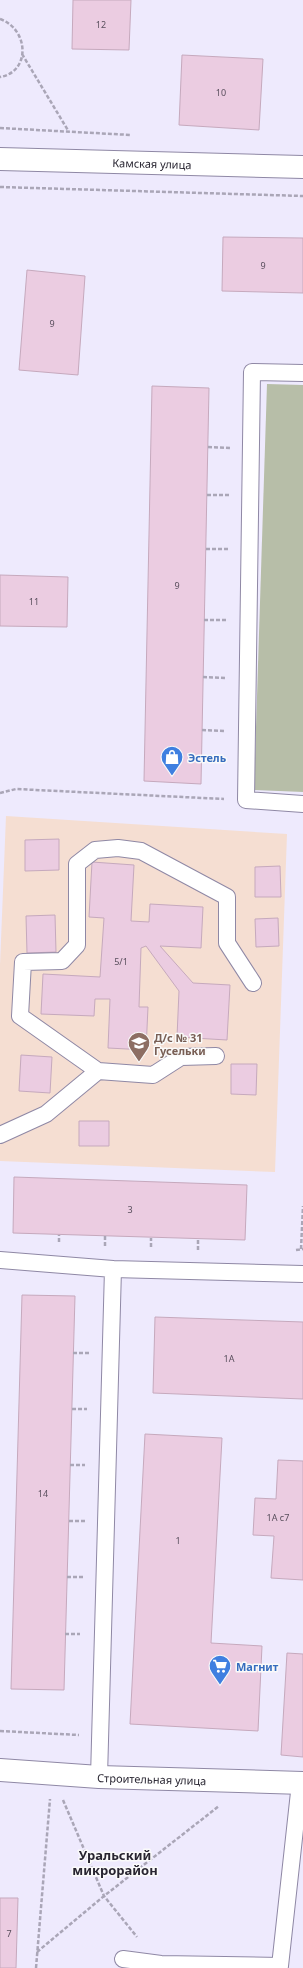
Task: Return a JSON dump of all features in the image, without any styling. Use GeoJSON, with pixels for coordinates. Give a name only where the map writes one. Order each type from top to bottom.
{"type":"FeatureCollection","features":[{"type":"Feature","properties":{"kind":"street","name":"Камская улица"},"geometry":{"type":"LineString","coordinates":[[0,159],[303,167]]}},
{"type":"Feature","properties":{"kind":"street","name":"Строительная улица"},"geometry":{"type":"LineString","coordinates":[[0,1770],[99,1777],[302,1783]]}},
{"type":"Feature","properties":{"kind":"lane"},"geometry":{"type":"LineString","coordinates":[[303,373],[252,372],[246,800],[303,804]]}},
{"type":"Feature","properties":{"kind":"lane"},"geometry":{"type":"LineString","coordinates":[[216,1056],[181,1057],[153,1075],[98,1071],[20,1016],[22,962],[62,962],[77,945],[77,864],[95,850],[118,848],[141,851],[227,898],[227,943],[253,983]]}},
{"type":"Feature","properties":{"kind":"lane"},"geometry":{"type":"LineString","coordinates":[[0,1134],[46,1114],[98,1071]]}},
{"type":"Feature","properties":{"kind":"lane"},"geometry":{"type":"LineString","coordinates":[[0,1260],[113,1269],[303,1274]]}},
{"type":"Feature","properties":{"kind":"lane"},"geometry":{"type":"LineString","coordinates":[[99,1777],[113,1269]]}},
{"type":"Feature","properties":{"kind":"lane"},"geometry":{"type":"LineString","coordinates":[[123,1960],[161,1964],[280,1966],[302,1783]]}},
{"type":"Feature","properties":{"kind":"path"},"geometry":{"type":"LineString","coordinates":[[0,19],[8,22],[20,35],[22,54],[19,64],[13,71],[0,77]]}},
{"type":"Feature","properties":{"kind":"path"},"geometry":{"type":"LineString","coordinates":[[0,128],[70,132],[22,54]]}},
{"type":"Feature","properties":{"kind":"path"},"geometry":{"type":"LineString","coordinates":[[0,187],[303,196]]}},
{"type":"Feature","properties":{"kind":"path"},"geometry":{"type":"LineString","coordinates":[[204,620],[212,620]]}},
{"type":"Feature","properties":{"kind":"path"},"geometry":{"type":"LineString","coordinates":[[203,677],[211,677]]}},
{"type":"Feature","properties":{"kind":"path"},"geometry":{"type":"LineString","coordinates":[[202,730],[209,731]]}},
{"type":"Feature","properties":{"kind":"path"},"geometry":{"type":"LineString","coordinates":[[0,793],[16,789],[246,800]]}},
{"type":"Feature","properties":{"kind":"path"},"geometry":{"type":"LineString","coordinates":[[301,1249],[303,1206]]}},
{"type":"Feature","properties":{"kind":"path"},"geometry":{"type":"LineString","coordinates":[[151,1246],[152,1238]]}},
{"type":"Feature","properties":{"kind":"path"},"geometry":{"type":"LineString","coordinates":[[198,1239],[198,1248]]}},
{"type":"Feature","properties":{"kind":"path"},"geometry":{"type":"LineString","coordinates":[[72,1409],[79,1409]]}},
{"type":"Feature","properties":{"kind":"path"},"geometry":{"type":"LineString","coordinates":[[70,1465],[77,1465]]}},
{"type":"Feature","properties":{"kind":"path"},"geometry":{"type":"LineString","coordinates":[[69,1521],[76,1521]]}},
{"type":"Feature","properties":{"kind":"path"},"geometry":{"type":"LineString","coordinates":[[67,1577],[82,1578]]}},
{"type":"Feature","properties":{"kind":"path"},"geometry":{"type":"LineString","coordinates":[[66,1634],[80,1634]]}},
{"type":"Feature","properties":{"kind":"path"},"geometry":{"type":"LineString","coordinates":[[0,1731],[100,1737]]}},
{"type":"Feature","properties":{"kind":"path"},"geometry":{"type":"LineString","coordinates":[[52,1774],[104,1896],[136,1936]]}},
{"type":"Feature","properties":{"kind":"path"},"geometry":{"type":"LineString","coordinates":[[36,1968],[52,1774]]}},
{"type":"Feature","properties":{"kind":"path"},"geometry":{"type":"LineString","coordinates":[[37,1952],[104,1896],[222,1804]]}},
{"type":"Feature","properties":{"kind":"shaded area","name":"Д/с № 31 Гусельки"},"geometry":{"type":"Polygon","coordinates":[[[6,816],[287,834],[275,1172],[0,1161],[0,965],[6,816]]]}},
{"type":"Feature","properties":{"kind":"green space"},"geometry":{"type":"Polygon","coordinates":[[[267,384],[303,385],[303,792],[254,790],[267,384]]]}},
{"type":"Feature","properties":{"kind":"building"},"geometry":{"type":"Polygon","coordinates":[[[73,0],[131,0],[129,50],[72,49],[73,0]]]}},
{"type":"Feature","properties":{"kind":"building"},"geometry":{"type":"Polygon","coordinates":[[[182,55],[263,59],[259,130],[179,125],[182,55]]]}},
{"type":"Feature","properties":{"kind":"building"},"geometry":{"type":"Polygon","coordinates":[[[223,237],[303,238],[303,293],[222,291],[223,237]]]}},
{"type":"Feature","properties":{"kind":"building"},"geometry":{"type":"Polygon","coordinates":[[[27,270],[85,276],[78,375],[19,370],[27,270]]]}},
{"type":"Feature","properties":{"kind":"building"},"geometry":{"type":"Polygon","coordinates":[[[152,386],[209,388],[201,784],[144,781],[152,386]]]}},
{"type":"Feature","properties":{"kind":"building"},"geometry":{"type":"Polygon","coordinates":[[[0,575],[68,577],[67,627],[0,626],[0,575]]]}},
{"type":"Feature","properties":{"kind":"building"},"geometry":{"type":"Polygon","coordinates":[[[59,839],[59,870],[25,871],[25,840],[59,839]]]}},
{"type":"Feature","properties":{"kind":"building"},"geometry":{"type":"Polygon","coordinates":[[[92,862],[134,865],[131,921],[149,922],[150,904],[203,907],[201,948],[160,946],[193,983],[230,985],[227,1040],[177,1037],[179,991],[146,946],[141,948],[139,1007],[148,1007],[146,1050],[108,1048],[110,999],[95,999],[94,1016],[41,1014],[43,974],[100,977],[104,918],[89,917],[92,862]]]}},
{"type":"Feature","properties":{"kind":"building"},"geometry":{"type":"Polygon","coordinates":[[[280,866],[281,897],[255,897],[255,867],[280,866]]]}},
{"type":"Feature","properties":{"kind":"building"},"geometry":{"type":"Polygon","coordinates":[[[55,915],[56,952],[27,953],[26,916],[55,915]]]}},
{"type":"Feature","properties":{"kind":"building"},"geometry":{"type":"Polygon","coordinates":[[[278,918],[279,946],[256,947],[255,919],[278,918]]]}},
{"type":"Feature","properties":{"kind":"building"},"geometry":{"type":"Polygon","coordinates":[[[21,1055],[52,1057],[50,1093],[19,1091],[21,1055]]]}},
{"type":"Feature","properties":{"kind":"building"},"geometry":{"type":"Polygon","coordinates":[[[231,1064],[257,1064],[256,1095],[231,1094],[231,1064]]]}},
{"type":"Feature","properties":{"kind":"building"},"geometry":{"type":"Polygon","coordinates":[[[79,1121],[109,1121],[109,1146],[79,1146],[79,1121]]]}},
{"type":"Feature","properties":{"kind":"building"},"geometry":{"type":"Polygon","coordinates":[[[14,1177],[247,1185],[245,1240],[13,1233],[14,1177]]]}},
{"type":"Feature","properties":{"kind":"building"},"geometry":{"type":"Polygon","coordinates":[[[22,1295],[75,1296],[64,1690],[11,1689],[22,1295]]]}},
{"type":"Feature","properties":{"kind":"building"},"geometry":{"type":"Polygon","coordinates":[[[155,1317],[303,1322],[303,1399],[153,1393],[155,1317]]]}},
{"type":"Feature","properties":{"kind":"building"},"geometry":{"type":"Polygon","coordinates":[[[145,1434],[222,1438],[211,1643],[262,1646],[258,1731],[130,1724],[145,1434]]]}},
{"type":"Feature","properties":{"kind":"building"},"geometry":{"type":"Polygon","coordinates":[[[278,1460],[303,1461],[303,1580],[271,1578],[274,1536],[253,1535],[255,1498],[276,1499],[278,1460]]]}},
{"type":"Feature","properties":{"kind":"building"},"geometry":{"type":"Polygon","coordinates":[[[287,1653],[303,1654],[303,1757],[281,1755],[287,1653]]]}},
{"type":"Feature","properties":{"kind":"building"},"geometry":{"type":"Polygon","coordinates":[[[0,1898],[18,1898],[16,1968],[0,1968],[0,1898]]]}},
{"type":"Feature","properties":{"kind":"place","name":"Эстель"},"geometry":{"type":"Point","coordinates":[172,776]}},
{"type":"Feature","properties":{"kind":"place","name":"Д/с № 31 Гусельки"},"geometry":{"type":"Point","coordinates":[139,1062]}},
{"type":"Feature","properties":{"kind":"place","name":"Магнит"},"geometry":{"type":"Point","coordinates":[220,1686]}},
{"type":"Feature","properties":{"kind":"district","name":"Уральский микрорайон"},"geometry":{"type":"Point","coordinates":[115,1862]}}]}
